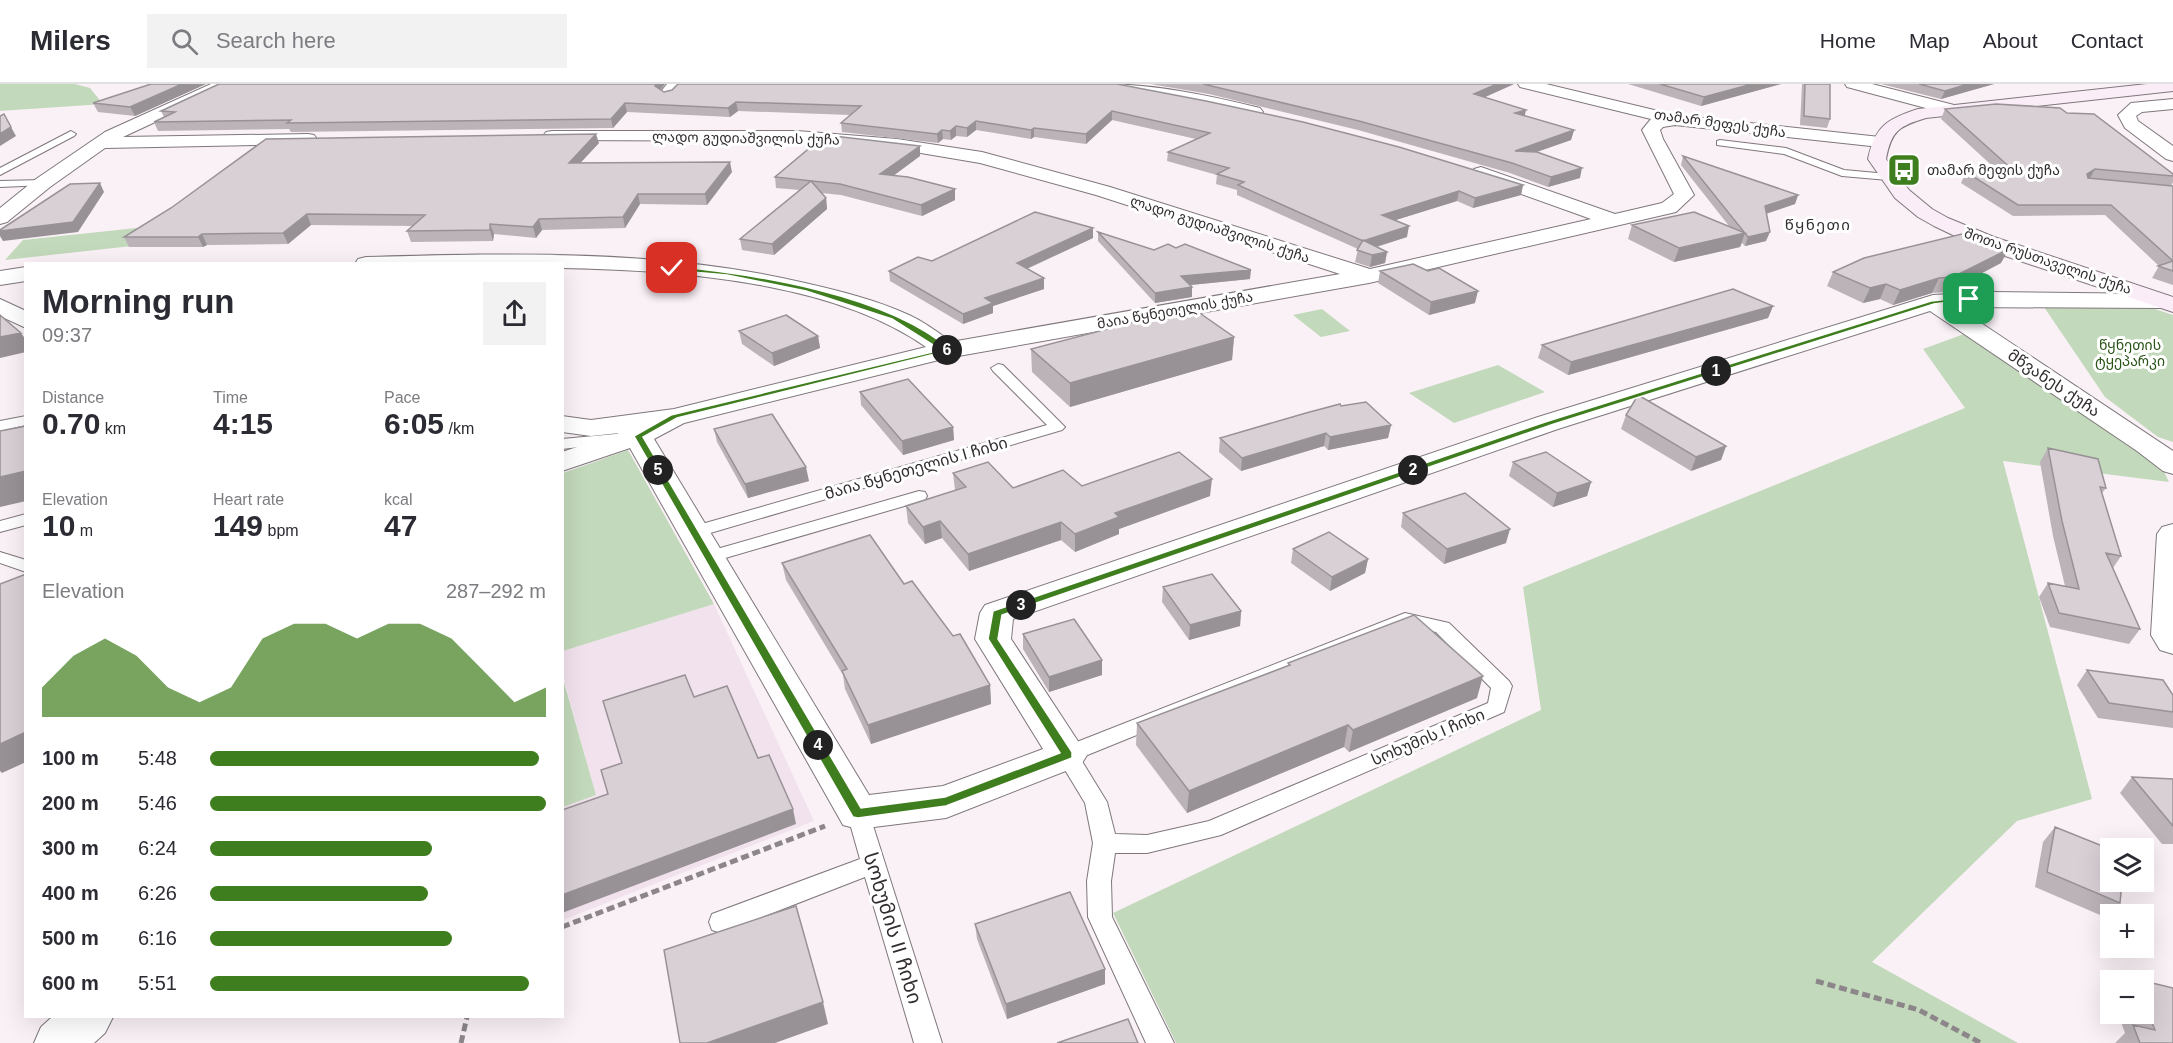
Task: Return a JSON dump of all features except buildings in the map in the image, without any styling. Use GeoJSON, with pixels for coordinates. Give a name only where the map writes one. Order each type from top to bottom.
{"type":"FeatureCollection","features":[{"type":"Feature","properties":{"kind":"main road"},"geometry":{"type":"LineString","coordinates":[[1880,142],[1883,133],[1896,122],[1924,113],[2173,86]]}},
{"type":"Feature","properties":{"kind":"main road","name":"შოთა რუსთაველის ქუჩა"},"geometry":{"type":"LineString","coordinates":[[1880,142],[1877,159],[1888,177],[1914,204],[1941,222],[1986,243],[2167,303]]}},
{"type":"Feature","properties":{"kind":"street"},"geometry":{"type":"LineString","coordinates":[[0,218],[43,183],[111,136],[224,84]]}},
{"type":"Feature","properties":{"kind":"street"},"geometry":{"type":"LineString","coordinates":[[1109,84],[1208,101],[1274,117]]}},
{"type":"Feature","properties":{"kind":"street","name":"თამარ მეფეს ქუჩა"},"geometry":{"type":"LineString","coordinates":[[1526,84],[1675,120],[1880,142]]}},
{"type":"Feature","properties":{"kind":"street"},"geometry":{"type":"LineString","coordinates":[[1853,84],[1952,110]]}},
{"type":"Feature","properties":{"kind":"street"},"geometry":{"type":"LineString","coordinates":[[2173,104],[2137,108],[2127,115],[2131,124],[2173,155]]}},
{"type":"Feature","properties":{"kind":"street","name":"მაია წყნეთელის ქუჩა"},"geometry":{"type":"LineString","coordinates":[[564,424],[591,428],[674,417],[947,350],[1334,283],[1669,208],[1684,195],[1678,178],[1657,147],[1651,130],[1657,123],[1675,120]]}},
{"type":"Feature","properties":{"kind":"street","name":"ლადო გუდიაშვილის ქუჩა"},"geometry":{"type":"LineString","coordinates":[[533,141],[750,140],[780,145],[908,156],[994,172],[1159,217],[1220,237],[1369,276]]}},
{"type":"Feature","properties":{"kind":"street"},"geometry":{"type":"LineString","coordinates":[[96,147],[326,144]]}},
{"type":"Feature","properties":{"kind":"street"},"geometry":{"type":"LineString","coordinates":[[1458,167],[1502,179],[1615,221]]}},
{"type":"Feature","properties":{"kind":"street","name":"ლადო გუდიაშვილის ქუჩა"},"geometry":{"type":"LineString","coordinates":[[1220,237],[1334,283]]}},
{"type":"Feature","properties":{"kind":"street"},"geometry":{"type":"LineString","coordinates":[[428,262],[511,262]]}},
{"type":"Feature","properties":{"kind":"street"},"geometry":{"type":"LineString","coordinates":[[564,263],[616,264],[727,273],[808,289],[895,317],[947,350]]}},
{"type":"Feature","properties":{"kind":"street"},"geometry":{"type":"LineString","coordinates":[[0,278],[24,274]]}},
{"type":"Feature","properties":{"kind":"street"},"geometry":{"type":"LineString","coordinates":[[638,436],[858,813],[946,802],[1067,755],[993,639],[997,614],[1548,423],[1933,302],[1969,299],[2167,303]]}},
{"type":"Feature","properties":{"kind":"street","name":"მწვანეს ქუჩა"},"geometry":{"type":"LineString","coordinates":[[1933,302],[2147,445],[2173,465]]}},
{"type":"Feature","properties":{"kind":"street"},"geometry":{"type":"LineString","coordinates":[[0,306],[24,320]]}},
{"type":"Feature","properties":{"kind":"street"},"geometry":{"type":"LineString","coordinates":[[564,461],[638,436],[674,417]]}},
{"type":"Feature","properties":{"kind":"street"},"geometry":{"type":"LineString","coordinates":[[2173,534],[2169,635],[2173,642]]}},
{"type":"Feature","properties":{"kind":"street"},"geometry":{"type":"LineString","coordinates":[[59,1043],[87,1018]]}},
{"type":"Feature","properties":{"kind":"lane"},"geometry":{"type":"LineString","coordinates":[[0,172],[71,134]]}},
{"type":"Feature","properties":{"kind":"lane"},"geometry":{"type":"LineString","coordinates":[[1720,143],[1786,151],[1842,173],[1888,177]]}},
{"type":"Feature","properties":{"kind":"lane"},"geometry":{"type":"LineString","coordinates":[[0,184],[43,183]]}},
{"type":"Feature","properties":{"kind":"lane","name":"მაია წყნეთელის I ჩიხი"},"geometry":{"type":"LineString","coordinates":[[701,544],[1057,427],[998,368]]}},
{"type":"Feature","properties":{"kind":"lane"},"geometry":{"type":"LineString","coordinates":[[0,426],[24,420]]}},
{"type":"Feature","properties":{"kind":"lane"},"geometry":{"type":"LineString","coordinates":[[564,444],[638,436]]}},
{"type":"Feature","properties":{"kind":"lane"},"geometry":{"type":"LineString","coordinates":[[701,544],[919,496]]}},
{"type":"Feature","properties":{"kind":"lane"},"geometry":{"type":"LineString","coordinates":[[0,527],[24,520]]}},
{"type":"Feature","properties":{"kind":"lane"},"geometry":{"type":"LineString","coordinates":[[0,557],[24,566]]}},
{"type":"Feature","properties":{"kind":"lane","name":"სოხუმის I ჩიხი"},"geometry":{"type":"LineString","coordinates":[[1067,755],[1405,619],[1442,627],[1502,686],[1497,707],[1213,829],[1147,844],[1105,843]]}},
{"type":"Feature","properties":{"kind":"lane"},"geometry":{"type":"LineString","coordinates":[[1067,755],[1096,802],[1105,843],[1099,881],[1100,916],[1160,1043]]}},
{"type":"Feature","properties":{"kind":"lane","name":"სოხუმის II ჩიხი"},"geometry":{"type":"LineString","coordinates":[[858,813],[928,1043]]}},
{"type":"Feature","properties":{"kind":"lane"},"geometry":{"type":"LineString","coordinates":[[721,922],[873,864]]}},
{"type":"Feature","properties":{"kind":"path"},"geometry":{"type":"LineString","coordinates":[[564,926],[858,813]]}},
{"type":"Feature","properties":{"kind":"path"},"geometry":{"type":"LineString","coordinates":[[1816,981],[1919,1010],[1981,1043]]}},
{"type":"Feature","properties":{"kind":"path"},"geometry":{"type":"LineString","coordinates":[[460,1043],[467,1018]]}},
{"type":"Feature","properties":{"kind":"shaded area"},"geometry":{"type":"Polygon","coordinates":[[[714,604],[814,821],[564,920],[564,806],[596,795],[564,679],[564,651],[714,604]]]}},
{"type":"Feature","properties":{"kind":"green space"},"geometry":{"type":"Polygon","coordinates":[[[0,84],[75,84],[90,88],[103,104],[0,111],[0,84]]]}},
{"type":"Feature","properties":{"kind":"green space"},"geometry":{"type":"Polygon","coordinates":[[[146,227],[132,246],[5,260],[23,240],[146,227]]]}},
{"type":"Feature","properties":{"kind":"green space","name":"წყნეთის ტყეპარკი"},"geometry":{"type":"Polygon","coordinates":[[[2044,307],[2155,309],[2173,315],[2173,442],[2158,437],[2105,397],[2044,307]]]}},
{"type":"Feature","properties":{"kind":"green space"},"geometry":{"type":"Polygon","coordinates":[[[1322,309],[1350,331],[1321,337],[1293,315],[1322,309]]]}},
{"type":"Feature","properties":{"kind":"green space"},"geometry":{"type":"Polygon","coordinates":[[[1964,334],[2158,459],[2169,482],[2003,461],[2092,799],[2017,821],[1872,962],[2018,1043],[1176,1043],[1113,913],[1541,710],[1523,587],[1965,408],[1923,349],[1964,334]]]}},
{"type":"Feature","properties":{"kind":"green space"},"geometry":{"type":"Polygon","coordinates":[[[1498,365],[1545,392],[1454,423],[1409,393],[1498,365]]]}},
{"type":"Feature","properties":{"kind":"green space"},"geometry":{"type":"Polygon","coordinates":[[[628,450],[714,604],[564,651],[564,473],[628,450]]]}},
{"type":"Feature","properties":{"kind":"green space"},"geometry":{"type":"Polygon","coordinates":[[[564,682],[596,795],[564,807],[564,682]]]}},
{"type":"Feature","properties":{"kind":"place","name":"თამარ მეფის ქუჩა"},"geometry":{"type":"Point","coordinates":[1904,170]}},
{"type":"Feature","properties":{"kind":"district","name":"წყნეთი"},"geometry":{"type":"Point","coordinates":[1818,224]}},
{"type":"Feature","properties":{"kind":"route"},"geometry":{"type":"LineString","coordinates":[[672,268],[727,273],[808,289],[895,317],[947,350],[674,417],[638,436],[858,813],[946,802],[1067,755],[993,639],[997,614],[1548,423],[1933,302],[1969,299]]}}]}
